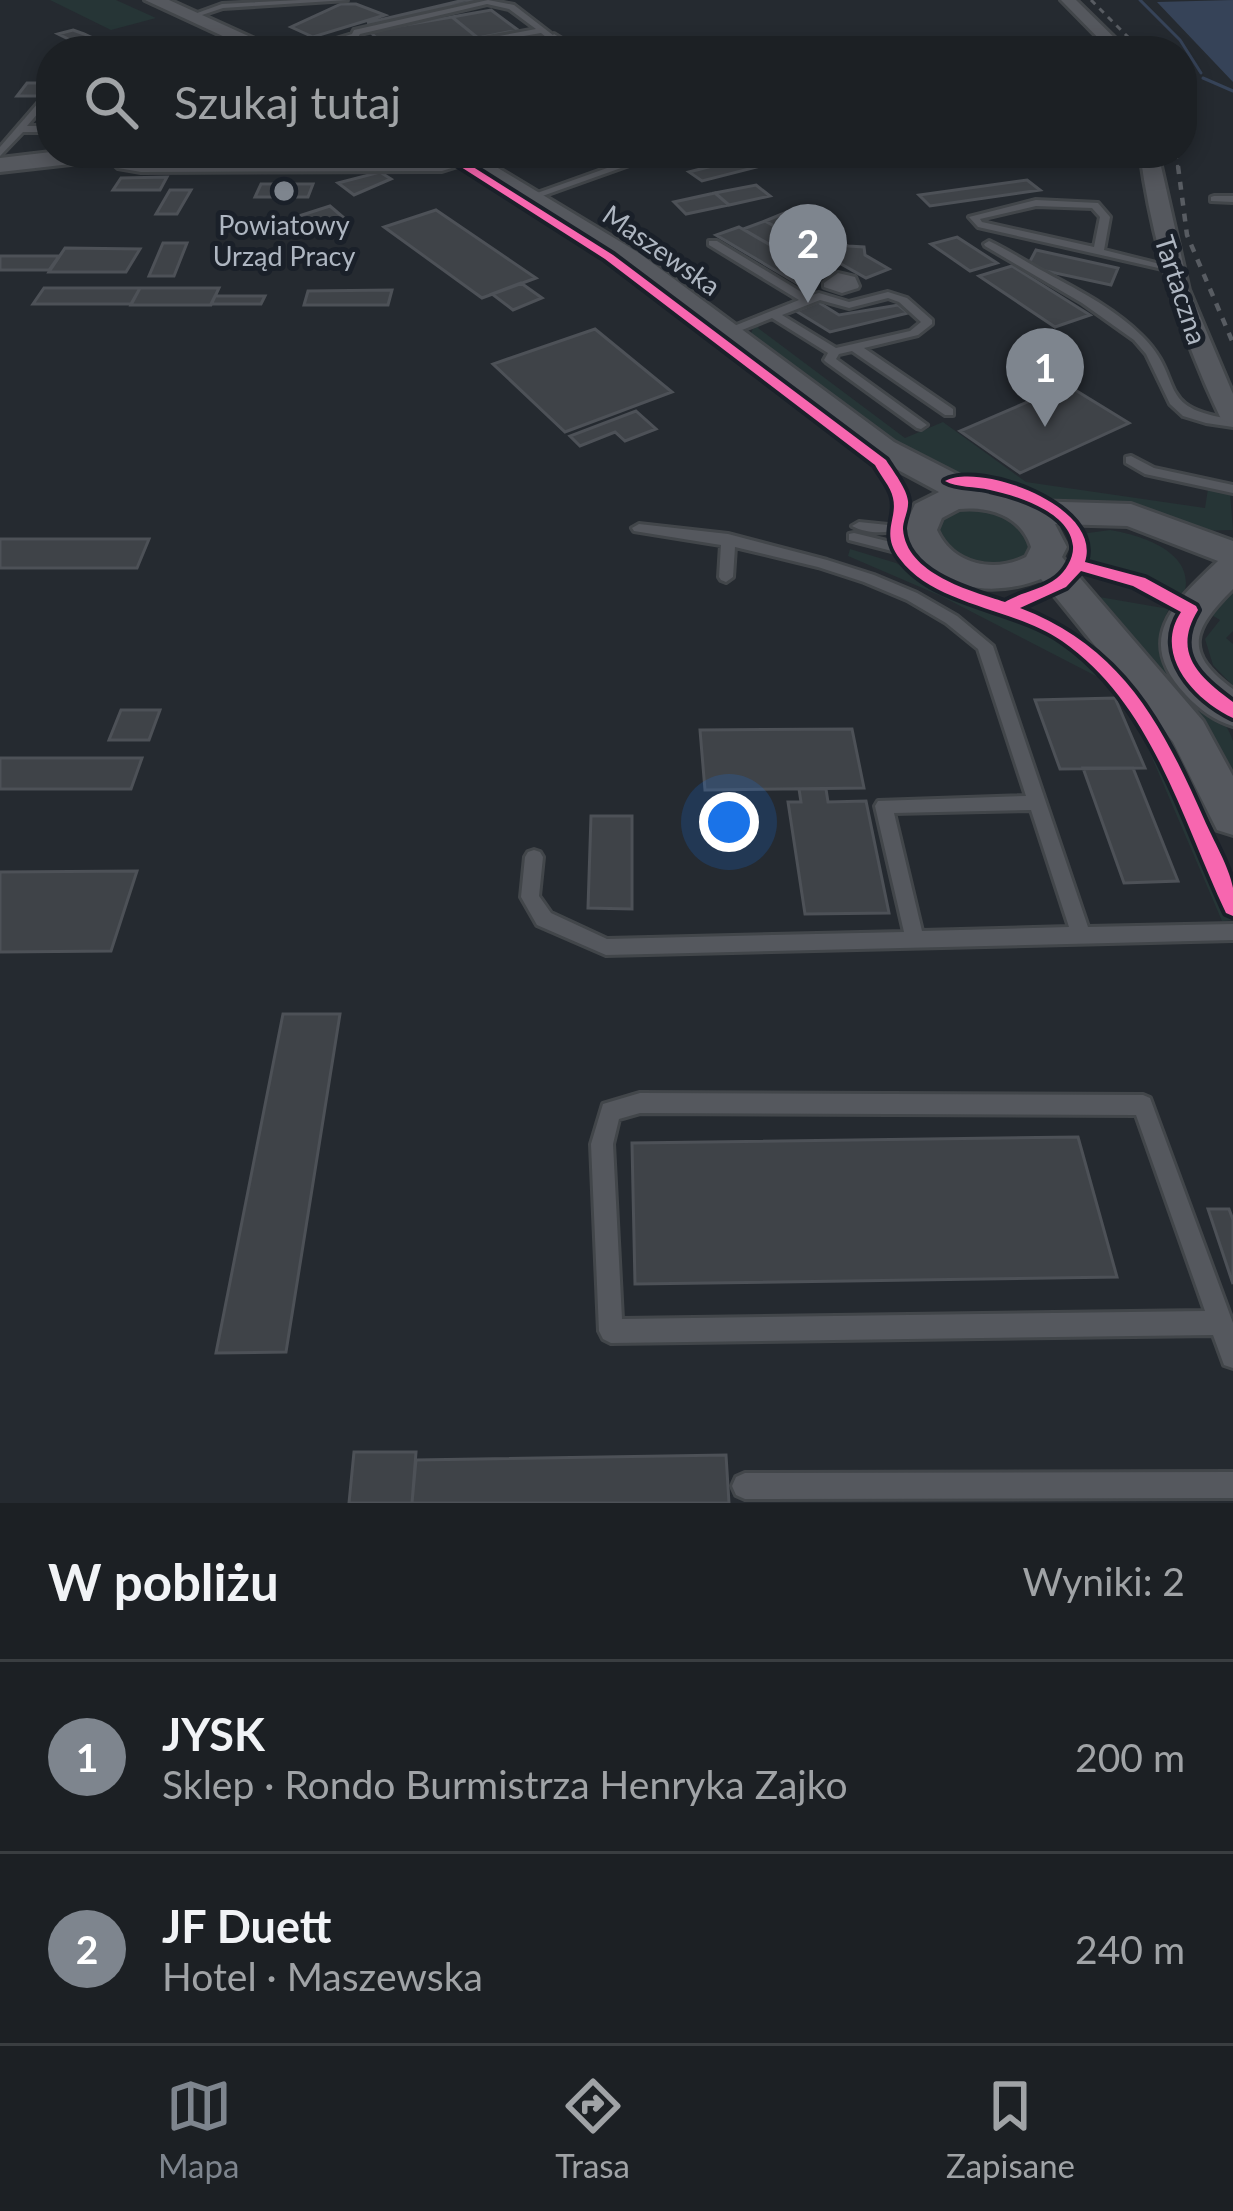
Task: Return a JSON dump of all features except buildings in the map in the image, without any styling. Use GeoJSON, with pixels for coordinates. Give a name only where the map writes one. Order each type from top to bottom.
{"type":"FeatureCollection","features":[{"type":"Feature","properties":{"kind":"street"},"geometry":{"type":"LineString","coordinates":[[154,0],[201,14],[248,36]]}},
{"type":"Feature","properties":{"kind":"street"},"geometry":{"type":"LineString","coordinates":[[1068,0],[1105,36]]}},
{"type":"Feature","properties":{"kind":"street"},"geometry":{"type":"LineString","coordinates":[[0,164],[36,162]]}},
{"type":"Feature","properties":{"kind":"street","name":"Maszewska"},"geometry":{"type":"LineString","coordinates":[[483,168],[607,243],[883,449],[974,497]]}},
{"type":"Feature","properties":{"kind":"street","name":"Tartaczna"},"geometry":{"type":"LineString","coordinates":[[1150,168],[1167,267],[1184,322],[1233,421]]}},
{"type":"Feature","properties":{"kind":"street","name":"Maszewska"},"geometry":{"type":"LineString","coordinates":[[883,449],[925,499],[924,516]]}},
{"type":"Feature","properties":{"kind":"street"},"geometry":{"type":"LineString","coordinates":[[1106,637],[1010,578],[979,577],[937,558],[922,539],[924,516],[942,502],[974,497],[1025,512],[1122,513],[1229,567]]}},
{"type":"Feature","properties":{"kind":"street"},"geometry":{"type":"LineString","coordinates":[[1025,512],[1045,532],[1047,554],[1106,637],[1188,731],[1233,817]]}},
{"type":"Feature","properties":{"kind":"street"},"geometry":{"type":"LineString","coordinates":[[1010,578],[1075,529],[1125,526],[1229,567]]}},
{"type":"Feature","properties":{"kind":"street"},"geometry":{"type":"LineString","coordinates":[[1229,567],[1184,618],[1176,640],[1187,670],[1233,711]]}},
{"type":"Feature","properties":{"kind":"lane"},"geometry":{"type":"LineString","coordinates":[[201,14],[343,0]]}},
{"type":"Feature","properties":{"kind":"lane"},"geometry":{"type":"LineString","coordinates":[[352,36],[487,2],[511,7],[543,36]]}},
{"type":"Feature","properties":{"kind":"lane"},"geometry":{"type":"LineString","coordinates":[[201,14],[230,14]]}},
{"type":"Feature","properties":{"kind":"lane"},"geometry":{"type":"LineString","coordinates":[[0,153],[36,111]]}},
{"type":"Feature","properties":{"kind":"lane"},"geometry":{"type":"LineString","coordinates":[[21,129],[36,129]]}},
{"type":"Feature","properties":{"kind":"lane"},"geometry":{"type":"LineString","coordinates":[[531,197],[615,168]]}},
{"type":"Feature","properties":{"kind":"lane"},"geometry":{"type":"LineString","coordinates":[[1214,200],[1233,199]]}},
{"type":"Feature","properties":{"kind":"lane"},"geometry":{"type":"LineString","coordinates":[[1099,249],[1106,217],[1095,205],[1036,202],[974,217],[979,224],[1167,267]]}},
{"type":"Feature","properties":{"kind":"lane"},"geometry":{"type":"LineString","coordinates":[[713,243],[849,305],[888,295]]}},
{"type":"Feature","properties":{"kind":"lane"},"geometry":{"type":"LineString","coordinates":[[989,244],[1137,337],[1171,401],[1195,417],[1233,421]]}},
{"type":"Feature","properties":{"kind":"lane"},"geometry":{"type":"LineString","coordinates":[[728,332],[819,294],[854,286],[888,295],[920,312],[926,328],[834,352],[773,314]]}},
{"type":"Feature","properties":{"kind":"lane"},"geometry":{"type":"LineString","coordinates":[[854,347],[949,412]]}},
{"type":"Feature","properties":{"kind":"lane"},"geometry":{"type":"LineString","coordinates":[[834,352],[830,361],[921,425]]}},
{"type":"Feature","properties":{"kind":"lane"},"geometry":{"type":"LineString","coordinates":[[1131,460],[1150,471],[1233,489]]}},
{"type":"Feature","properties":{"kind":"lane"},"geometry":{"type":"LineString","coordinates":[[924,516],[889,529],[857,532],[937,558]]}},
{"type":"Feature","properties":{"kind":"lane"},"geometry":{"type":"LineString","coordinates":[[639,528],[779,549],[925,603],[966,628],[985,646],[1081,935]]}},
{"type":"Feature","properties":{"kind":"lane"},"geometry":{"type":"LineString","coordinates":[[726,577],[728,539]]}},
{"type":"Feature","properties":{"kind":"lane"},"geometry":{"type":"LineString","coordinates":[[915,940],[884,806],[1037,803]]}},
{"type":"Feature","properties":{"kind":"lane"},"geometry":{"type":"LineString","coordinates":[[534,857],[530,897],[544,919],[606,947],[1233,932]]}},
{"type":"Feature","properties":{"kind":"lane"},"geometry":{"type":"LineString","coordinates":[[1222,1323],[611,1331],[602,1144],[610,1111],[640,1103],[1143,1105],[1222,1323],[1233,1356]]}},
{"type":"Feature","properties":{"kind":"lane"},"geometry":{"type":"LineString","coordinates":[[746,1486],[1233,1485]]}},
{"type":"Feature","properties":{"kind":"shaded area"},"geometry":{"type":"Polygon","coordinates":[[[50,0],[116,0],[156,18],[111,30],[50,0]]]}},
{"type":"Feature","properties":{"kind":"shaded area"},"geometry":{"type":"Polygon","coordinates":[[[763,322],[758,328],[905,438],[943,422],[1026,482],[1205,508],[1208,489],[1230,493],[1233,530],[1194,531],[1048,503],[1010,485],[939,475],[750,337],[753,328],[763,322]]]}},
{"type":"Feature","properties":{"kind":"shaded area"},"geometry":{"type":"Polygon","coordinates":[[[955,507],[993,507],[1035,536],[1029,560],[986,570],[936,543],[936,519],[955,507]]]}},
{"type":"Feature","properties":{"kind":"shaded area"},"geometry":{"type":"Polygon","coordinates":[[[1110,530],[1137,536],[1175,557],[1186,580],[1184,594],[1172,597],[1089,564],[1083,557],[1081,534],[1110,530]]]}},
{"type":"Feature","properties":{"kind":"shaded area"},"geometry":{"type":"Polygon","coordinates":[[[850,549],[896,563],[956,597],[1032,617],[1102,666],[1118,687],[941,596],[848,556],[850,549]]]}},
{"type":"Feature","properties":{"kind":"shaded area"},"geometry":{"type":"Polygon","coordinates":[[[1233,591],[1233,631],[1226,638],[1233,644],[1233,686],[1213,665],[1205,639],[1220,620],[1210,614],[1233,591]]]}},
{"type":"Feature","properties":{"kind":"shaded area"},"geometry":{"type":"Polygon","coordinates":[[[1082,594],[1169,609],[1161,630],[1162,649],[1170,665],[1225,723],[1233,741],[1233,788],[1082,594]]]}},
{"type":"Feature","properties":{"kind":"shaded area"},"geometry":{"type":"Polygon","coordinates":[[[1128,701],[1147,727],[1233,920],[1222,921],[1128,701]]]}},
{"type":"Feature","properties":{"kind":"water"},"geometry":{"type":"Polygon","coordinates":[[[1233,0],[1233,82],[1197,44],[1197,36],[1189,36],[1157,2],[1233,0]]]}},
{"type":"Feature","properties":{"kind":"waterway"},"geometry":{"type":"LineString","coordinates":[[1140,0],[1176,36]]}},
{"type":"Feature","properties":{"kind":"waterway"},"geometry":{"type":"LineString","coordinates":[[1197,67],[1201,73]]}},
{"type":"Feature","properties":{"kind":"waterway"},"geometry":{"type":"LineString","coordinates":[[1203,78],[1233,91]]}},
{"type":"Feature","properties":{"kind":"railway"},"geometry":{"type":"LineString","coordinates":[[1091,0],[1127,36]]}},
{"type":"Feature","properties":{"kind":"railway"},"geometry":{"type":"LineString","coordinates":[[1178,168],[1187,235],[1233,343]]}},
{"type":"Feature","properties":{"kind":"cycle path"},"geometry":{"type":"LineString","coordinates":[[468,168],[609,257],[881,463],[901,499],[896,531],[904,555],[924,574],[1045,623],[1100,663],[1126,693],[1167,760],[1233,907]]}},
{"type":"Feature","properties":{"kind":"cycle path"},"geometry":{"type":"LineString","coordinates":[[952,481],[1017,492],[1062,515],[1076,531],[1081,549],[1068,578],[1011,606]]}},
{"type":"Feature","properties":{"kind":"cycle path"},"geometry":{"type":"LineString","coordinates":[[1078,565],[1139,582],[1190,610],[1180,625],[1180,653],[1196,679],[1233,711]]}},
{"type":"Feature","properties":{"kind":"place","name":"Powiatowy Urząd Pracy"},"geometry":{"type":"Point","coordinates":[284,191]}},
{"type":"Feature","properties":{"kind":"place","name":"JF Duett"},"geometry":{"type":"Point","coordinates":[808,303]}},
{"type":"Feature","properties":{"kind":"place","name":"JYSK"},"geometry":{"type":"Point","coordinates":[1045,427]}}]}
